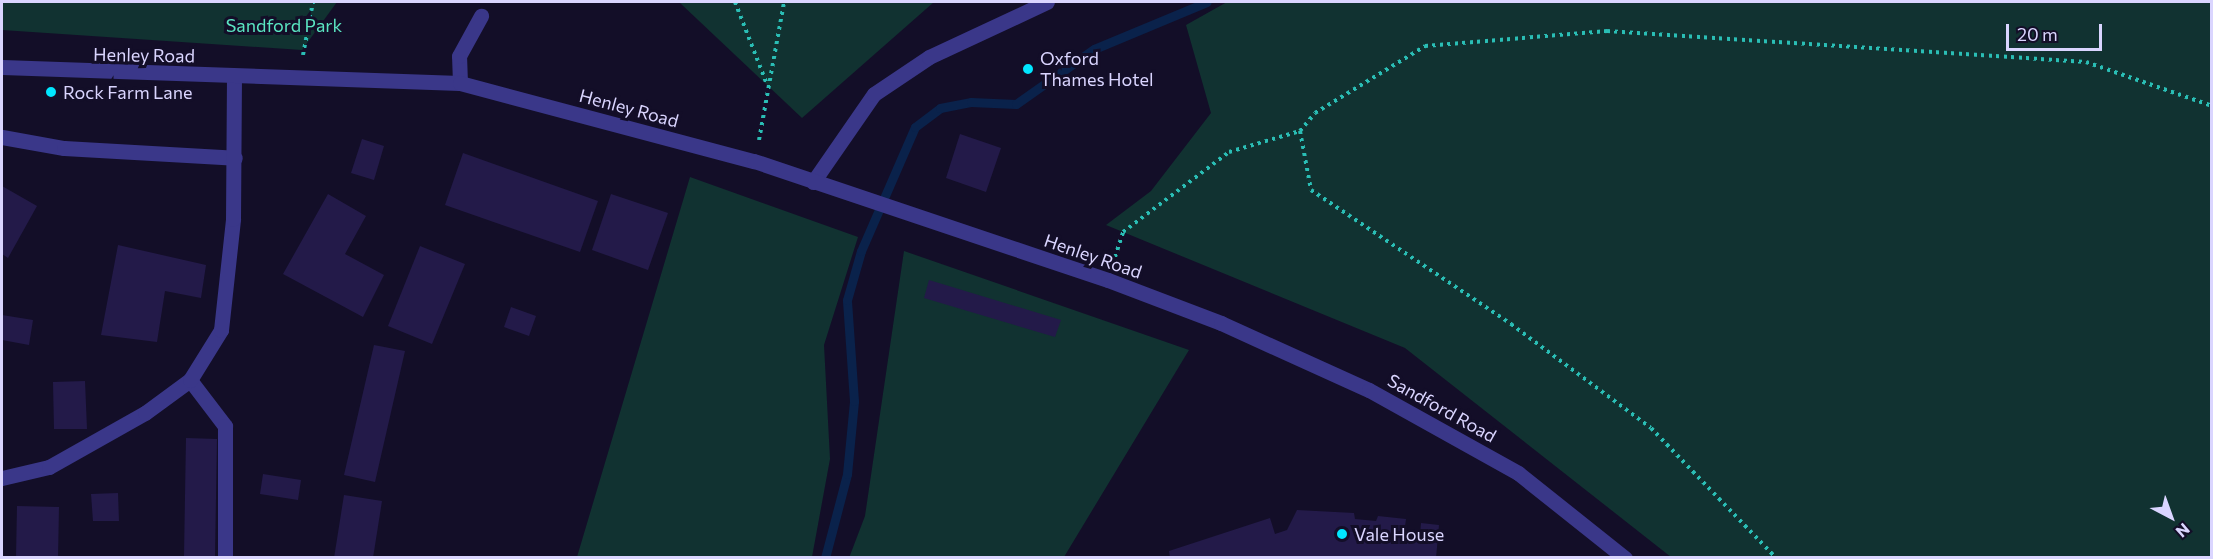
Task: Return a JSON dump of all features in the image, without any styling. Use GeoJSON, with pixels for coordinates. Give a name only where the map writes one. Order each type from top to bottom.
{"type":"FeatureCollection","features":[{"type":"Feature","properties":{"kind":"street"},"geometry":{"type":"LineString","coordinates":[[813,182],[874,94],[928,57],[1047,2]]}},
{"type":"Feature","properties":{"kind":"street"},"geometry":{"type":"LineString","coordinates":[[460,82],[459,56],[481,16]]}},
{"type":"Feature","properties":{"kind":"street","name":"Henley Road"},"geometry":{"type":"LineString","coordinates":[[2,67],[307,79],[460,82],[754,161],[1108,280],[1221,323]]}},
{"type":"Feature","properties":{"kind":"street"},"geometry":{"type":"LineString","coordinates":[[2,478],[49,467],[145,413],[190,380],[220,330],[235,158],[234,76]]}},
{"type":"Feature","properties":{"kind":"street"},"geometry":{"type":"LineString","coordinates":[[2,136],[64,148],[235,158]]}},
{"type":"Feature","properties":{"kind":"street","name":"Sandford Road"},"geometry":{"type":"LineString","coordinates":[[1221,323],[1369,390],[1518,473],[1625,558]]}},
{"type":"Feature","properties":{"kind":"street"},"geometry":{"type":"LineString","coordinates":[[190,380],[225,426],[225,558]]}},
{"type":"Feature","properties":{"kind":"path"},"geometry":{"type":"LineString","coordinates":[[307,79],[302,50],[313,2]]}},
{"type":"Feature","properties":{"kind":"path"},"geometry":{"type":"LineString","coordinates":[[735,2],[766,83]]}},
{"type":"Feature","properties":{"kind":"path"},"geometry":{"type":"LineString","coordinates":[[754,161],[766,83],[784,2]]}},
{"type":"Feature","properties":{"kind":"path"},"geometry":{"type":"LineString","coordinates":[[1108,280],[1123,232],[1229,152],[1300,131],[1315,113],[1425,46],[1606,31],[2086,62],[2211,106]]}},
{"type":"Feature","properties":{"kind":"path"},"geometry":{"type":"LineString","coordinates":[[1300,131],[1311,190],[1511,324],[1651,428],[1776,558]]}},
{"type":"Feature","properties":{"kind":"green space","name":"Sandford Park"},"geometry":{"type":"Polygon","coordinates":[[[2,2],[337,2],[302,50],[2,30],[2,2]]]}},
{"type":"Feature","properties":{"kind":"green space"},"geometry":{"type":"Polygon","coordinates":[[[679,2],[934,2],[802,118],[679,2]]]}},
{"type":"Feature","properties":{"kind":"green space"},"geometry":{"type":"Polygon","coordinates":[[[1227,2],[2211,2],[2211,557],[1671,557],[1405,348],[1106,225],[1151,191],[1211,113],[1186,25],[1227,2]]]}},
{"type":"Feature","properties":{"kind":"green space"},"geometry":{"type":"Polygon","coordinates":[[[690,177],[858,237],[824,345],[830,459],[812,557],[577,557],[690,177]]]}},
{"type":"Feature","properties":{"kind":"green space"},"geometry":{"type":"Polygon","coordinates":[[[904,251],[1189,350],[1064,557],[849,558],[865,516],[904,251]]]}},
{"type":"Feature","properties":{"kind":"building"},"geometry":{"type":"Polygon","coordinates":[[[960,134],[1001,148],[986,192],[946,178],[960,134]]]}},
{"type":"Feature","properties":{"kind":"building"},"geometry":{"type":"Polygon","coordinates":[[[362,139],[384,146],[374,180],[351,173],[362,139]]]}},
{"type":"Feature","properties":{"kind":"building"},"geometry":{"type":"Polygon","coordinates":[[[463,153],[598,201],[580,252],[445,205],[463,153]]]}},
{"type":"Feature","properties":{"kind":"building"},"geometry":{"type":"Polygon","coordinates":[[[2,186],[37,206],[8,258],[2,254],[2,186]]]}},
{"type":"Feature","properties":{"kind":"building"},"geometry":{"type":"Polygon","coordinates":[[[328,194],[366,216],[345,254],[384,275],[363,317],[283,274],[328,194]]]}},
{"type":"Feature","properties":{"kind":"building"},"geometry":{"type":"Polygon","coordinates":[[[611,194],[668,213],[648,270],[592,250],[611,194]]]}},
{"type":"Feature","properties":{"kind":"building"},"geometry":{"type":"Polygon","coordinates":[[[118,245],[206,265],[201,298],[165,291],[157,342],[101,335],[118,245]]]}},
{"type":"Feature","properties":{"kind":"building"},"geometry":{"type":"Polygon","coordinates":[[[420,246],[465,264],[432,344],[388,326],[420,246]]]}},
{"type":"Feature","properties":{"kind":"building"},"geometry":{"type":"Polygon","coordinates":[[[929,280],[1061,320],[1055,337],[924,298],[929,280]]]}},
{"type":"Feature","properties":{"kind":"building"},"geometry":{"type":"Polygon","coordinates":[[[511,307],[536,316],[529,336],[504,327],[511,307]]]}},
{"type":"Feature","properties":{"kind":"building"},"geometry":{"type":"Polygon","coordinates":[[[2,315],[33,320],[29,345],[2,340],[2,315]]]}},
{"type":"Feature","properties":{"kind":"building"},"geometry":{"type":"Polygon","coordinates":[[[374,345],[405,351],[375,482],[344,475],[374,345]]]}},
{"type":"Feature","properties":{"kind":"building"},"geometry":{"type":"Polygon","coordinates":[[[85,381],[87,429],[54,429],[53,382],[85,381]]]}},
{"type":"Feature","properties":{"kind":"building"},"geometry":{"type":"Polygon","coordinates":[[[186,438],[217,439],[215,556],[184,556],[186,438]]]}},
{"type":"Feature","properties":{"kind":"building"},"geometry":{"type":"Polygon","coordinates":[[[263,474],[301,480],[298,500],[260,494],[263,474]]]}},
{"type":"Feature","properties":{"kind":"building"},"geometry":{"type":"Polygon","coordinates":[[[118,493],[119,521],[93,521],[91,494],[118,493]]]}},
{"type":"Feature","properties":{"kind":"building"},"geometry":{"type":"Polygon","coordinates":[[[344,495],[382,501],[373,558],[334,558],[344,495]]]}},
{"type":"Feature","properties":{"kind":"building"},"geometry":{"type":"Polygon","coordinates":[[[17,506],[59,507],[58,558],[16,558],[17,506]]]}},
{"type":"Feature","properties":{"kind":"building","name":"Vale House"},"geometry":{"type":"Polygon","coordinates":[[[1297,510],[1354,513],[1355,519],[1376,521],[1378,516],[1406,519],[1404,533],[1420,535],[1421,523],[1439,525],[1436,558],[1170,558],[1169,551],[1270,518],[1275,534],[1287,530],[1297,510]]]}},
{"type":"Feature","properties":{"kind":"waterway"},"geometry":{"type":"LineString","coordinates":[[825,558],[847,474],[854,401],[847,300],[861,251],[915,127],[940,108],[971,102],[1016,104],[1094,49],[1207,2]]}},
{"type":"Feature","properties":{"kind":"place","name":"Oxford Thames Hotel"},"geometry":{"type":"Point","coordinates":[1028,69]}},
{"type":"Feature","properties":{"kind":"place","name":"Rock Farm Lane"},"geometry":{"type":"Point","coordinates":[51,92]}},
{"type":"Feature","properties":{"kind":"place","name":"Vale House"},"geometry":{"type":"Point","coordinates":[1342,534]}}]}
